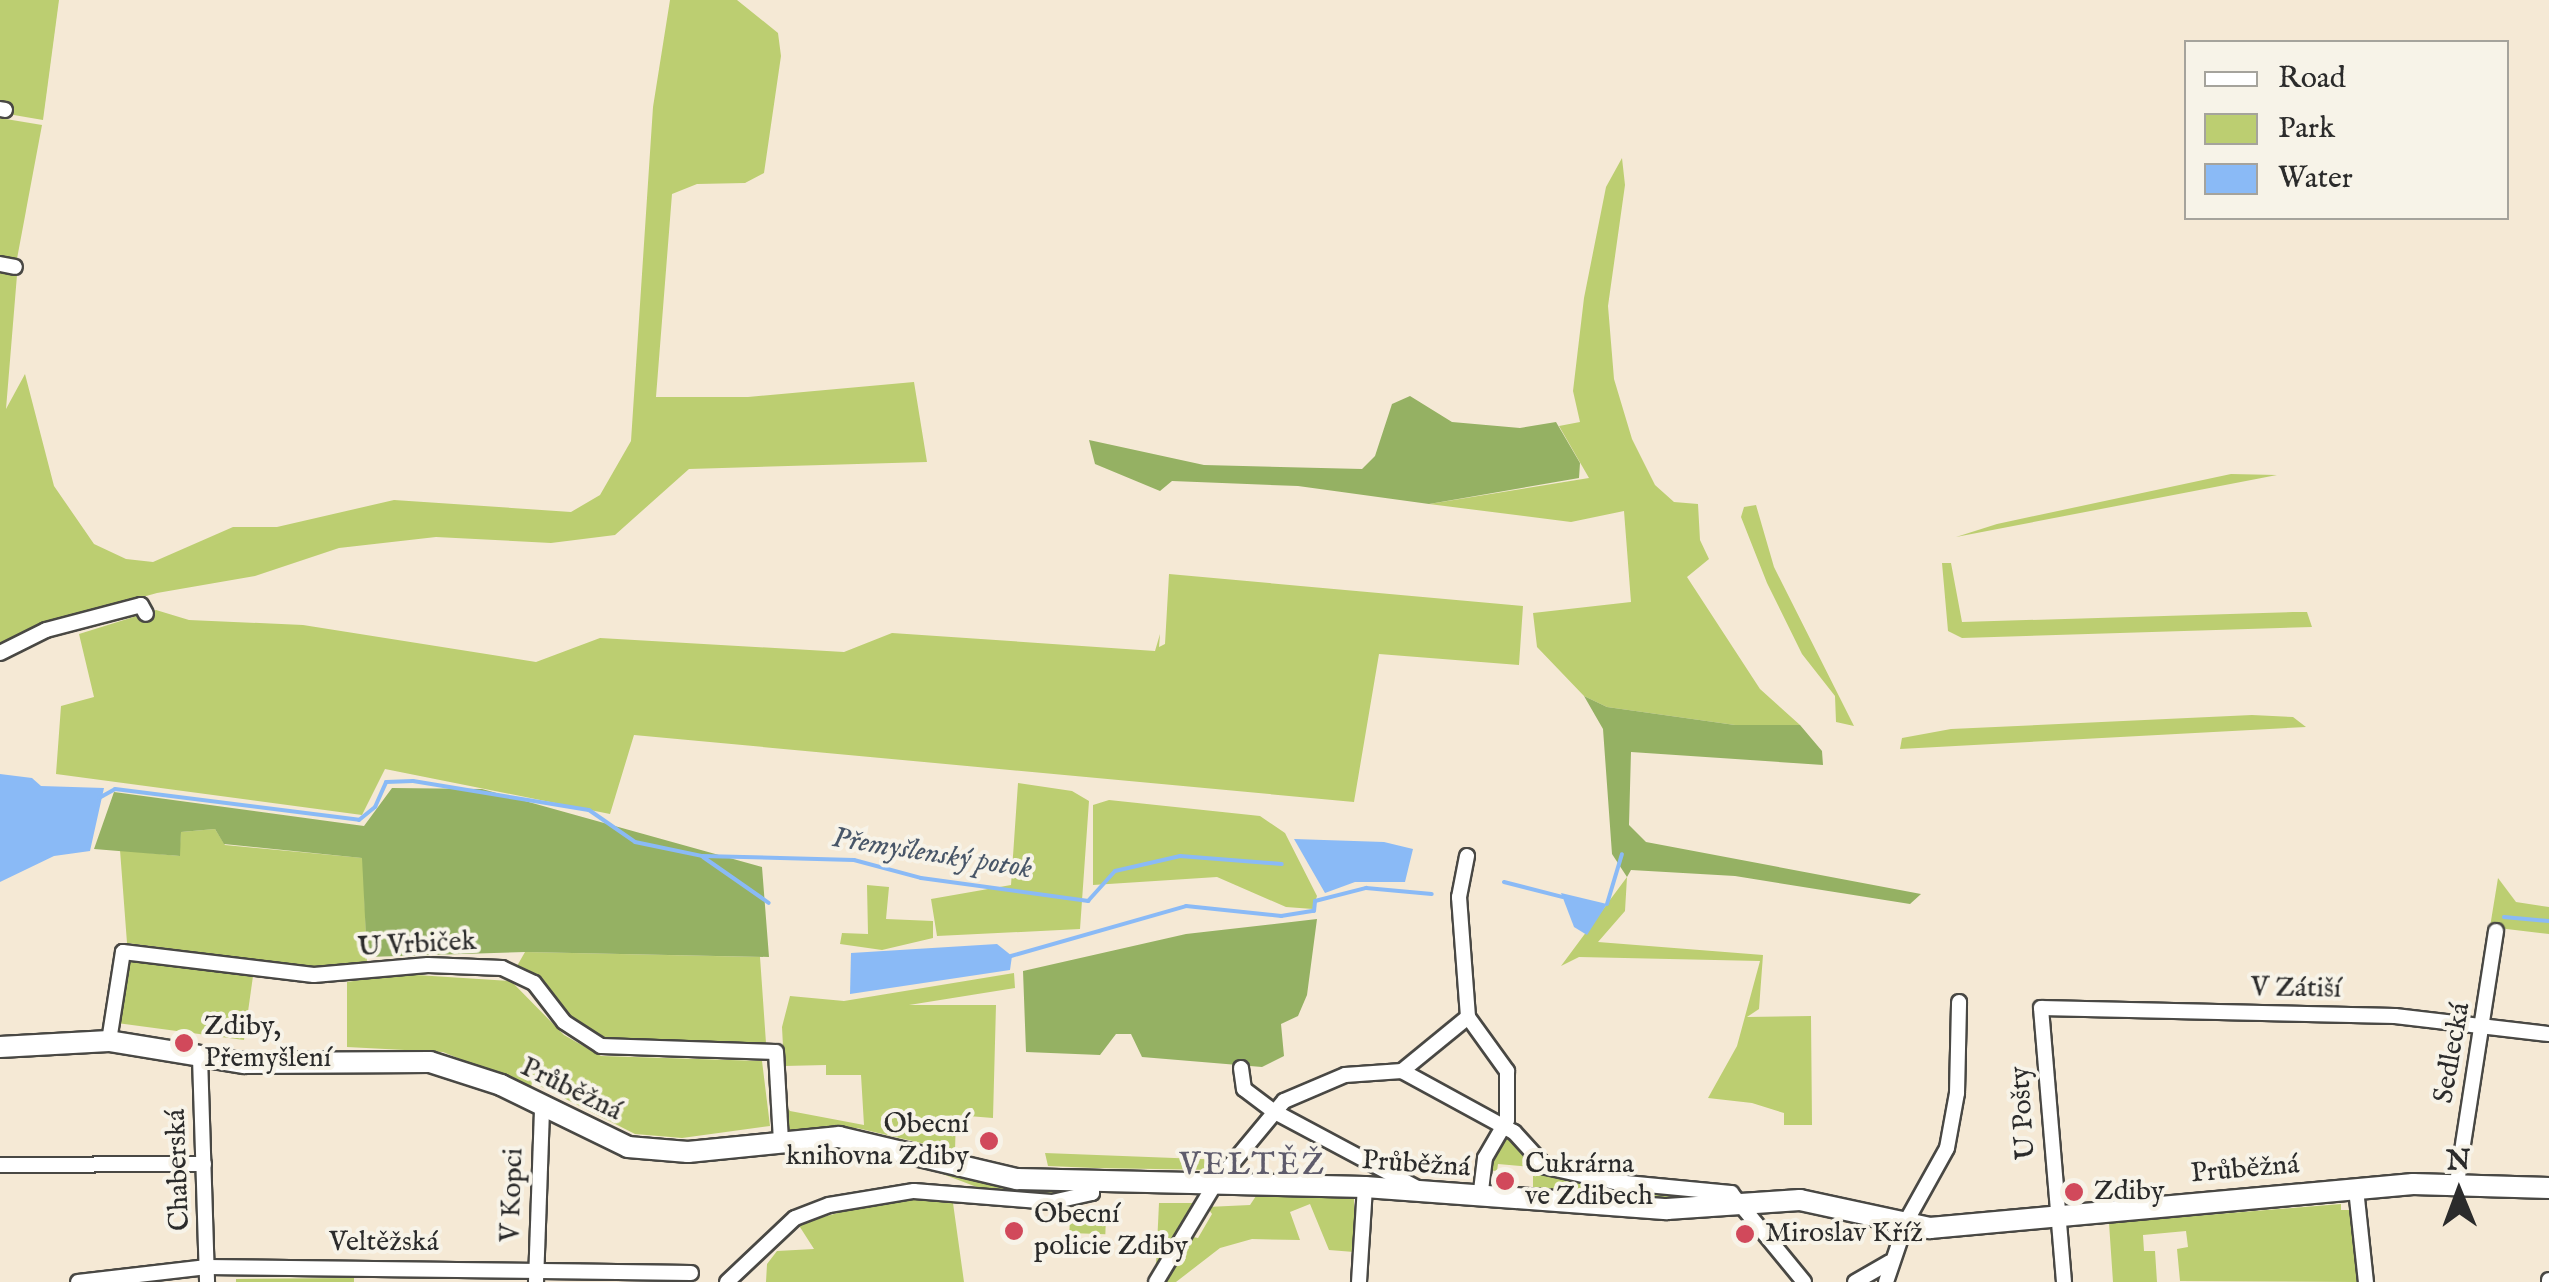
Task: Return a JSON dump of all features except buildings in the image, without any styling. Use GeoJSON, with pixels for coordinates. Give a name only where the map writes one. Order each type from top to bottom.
{"type":"FeatureCollection","features":[{"type":"Feature","properties":{"kind":"street"},"geometry":{"type":"LineString","coordinates":[[0,653],[46,630],[141,605],[146,614]]}},
{"type":"Feature","properties":{"kind":"street"},"geometry":{"type":"LineString","coordinates":[[1467,856],[1459,897],[1468,1017],[1508,1071],[1509,1106],[1485,1158],[1480,1197]]}},
{"type":"Feature","properties":{"kind":"street","name":"Sedlecká"},"geometry":{"type":"LineString","coordinates":[[2457,1183],[2485,1024],[2496,930]]}},
{"type":"Feature","properties":{"kind":"street","name":"U Vrbiček"},"geometry":{"type":"LineString","coordinates":[[109,1041],[119,955],[133,950],[314,976],[490,966],[534,983],[564,1022],[601,1046],[776,1052],[781,1142]]}},
{"type":"Feature","properties":{"kind":"street"},"geometry":{"type":"LineString","coordinates":[[1886,1282],[1905,1227],[1947,1148],[1957,1093],[1959,1002]]}},
{"type":"Feature","properties":{"kind":"street","name":"V Zátiší"},"geometry":{"type":"LineString","coordinates":[[2041,1008],[2485,1024],[2549,1034]]}},
{"type":"Feature","properties":{"kind":"street","name":"U Pošty"},"geometry":{"type":"LineString","coordinates":[[2041,1008],[2064,1282]]}},
{"type":"Feature","properties":{"kind":"street"},"geometry":{"type":"LineString","coordinates":[[1402,1072],[1468,1017]]}},
{"type":"Feature","properties":{"kind":"street","name":"Průběžná"},"geometry":{"type":"LineString","coordinates":[[0,1047],[109,1041],[244,1064],[430,1062],[477,1076],[602,1139],[665,1153],[781,1142],[865,1140],[974,1173],[1092,1181],[1365,1187],[1667,1209],[1741,1203],[1836,1204],[1905,1227],[2356,1189],[2457,1183],[2549,1188]]}},
{"type":"Feature","properties":{"kind":"street","name":"Chaberská"},"geometry":{"type":"LineString","coordinates":[[200,1057],[207,1274]]}},
{"type":"Feature","properties":{"kind":"street"},"geometry":{"type":"LineString","coordinates":[[1241,1068],[1244,1089],[1275,1112],[1420,1184],[1423,1192]]}},
{"type":"Feature","properties":{"kind":"street"},"geometry":{"type":"LineString","coordinates":[[1156,1282],[1216,1184],[1275,1112],[1345,1075],[1402,1072],[1514,1132],[1546,1167],[1603,1180],[1731,1193],[1804,1282]]}},
{"type":"Feature","properties":{"kind":"street","name":"V Kopci"},"geometry":{"type":"LineString","coordinates":[[535,1276],[542,1110]]}},
{"type":"Feature","properties":{"kind":"street"},"geometry":{"type":"LineString","coordinates":[[0,1165],[204,1164]]}},
{"type":"Feature","properties":{"kind":"street"},"geometry":{"type":"LineString","coordinates":[[727,1282],[795,1218],[828,1205],[914,1192],[1052,1202],[1092,1193],[1092,1181]]}},
{"type":"Feature","properties":{"kind":"street"},"geometry":{"type":"LineString","coordinates":[[1359,1282],[1365,1187]]}},
{"type":"Feature","properties":{"kind":"street"},"geometry":{"type":"LineString","coordinates":[[2356,1189],[2366,1282]]}},
{"type":"Feature","properties":{"kind":"street"},"geometry":{"type":"LineString","coordinates":[[1855,1282],[1890,1262]]}},
{"type":"Feature","properties":{"kind":"street","name":"Veltěžská"},"geometry":{"type":"LineString","coordinates":[[78,1282],[207,1274],[692,1273]]}},
{"type":"Feature","properties":{"kind":"green space"},"geometry":{"type":"Polygon","coordinates":[[[0,0],[59,0],[43,120],[8,114],[0,104],[0,0]]]}},
{"type":"Feature","properties":{"kind":"green space"},"geometry":{"type":"Polygon","coordinates":[[[670,0],[737,0],[778,33],[781,56],[764,173],[745,183],[697,184],[672,194],[656,397],[748,397],[914,382],[927,462],[689,469],[615,535],[551,543],[436,537],[339,548],[255,576],[157,593],[31,628],[0,645],[0,272],[17,275],[6,409],[25,374],[54,486],[94,544],[126,559],[153,562],[233,527],[277,527],[394,500],[571,512],[600,495],[631,441],[653,107],[670,0]]]}},
{"type":"Feature","properties":{"kind":"green space"},"geometry":{"type":"Polygon","coordinates":[[[0,118],[42,125],[16,264],[0,260],[0,118]]]}},
{"type":"Feature","properties":{"kind":"green space"},"geometry":{"type":"Polygon","coordinates":[[[1622,158],[1625,185],[1608,306],[1614,379],[1632,439],[1655,485],[1674,502],[1698,504],[1700,540],[1709,559],[1687,577],[1760,689],[1800,725],[1735,725],[1607,707],[1584,696],[1537,647],[1533,613],[1631,602],[1624,511],[1571,522],[1429,504],[1589,478],[1559,426],[1580,422],[1573,391],[1584,298],[1606,187],[1622,158]]]}},
{"type":"Feature","properties":{"kind":"green space"},"geometry":{"type":"Polygon","coordinates":[[[1410,396],[1452,422],[1520,428],[1556,422],[1580,463],[1579,478],[1429,504],[1298,486],[1172,481],[1160,491],[1095,464],[1089,440],[1204,465],[1362,469],[1375,456],[1392,404],[1410,396]]]}},
{"type":"Feature","properties":{"kind":"green space"},"geometry":{"type":"Polygon","coordinates":[[[2231,474],[2277,475],[1956,537],[1997,524],[2231,474]]]}},
{"type":"Feature","properties":{"kind":"green space"},"geometry":{"type":"Polygon","coordinates":[[[1756,505],[1774,567],[1854,726],[1836,722],[1835,696],[1802,654],[1767,583],[1741,517],[1744,507],[1756,505]]]}},
{"type":"Feature","properties":{"kind":"green space"},"geometry":{"type":"Polygon","coordinates":[[[1942,563],[1951,563],[1962,622],[2307,612],[2312,627],[1962,638],[1948,631],[1942,563]]]}},
{"type":"Feature","properties":{"kind":"green space"},"geometry":{"type":"Polygon","coordinates":[[[1169,574],[1523,606],[1519,665],[1379,654],[1354,802],[634,735],[610,814],[385,769],[362,815],[56,774],[61,706],[94,697],[79,634],[156,610],[189,620],[303,625],[536,662],[600,638],[844,652],[892,633],[1155,651],[1160,634],[1159,647],[1165,644],[1169,574]]]}},
{"type":"Feature","properties":{"kind":"green space"},"geometry":{"type":"Polygon","coordinates":[[[1584,696],[1607,707],[1735,725],[1800,725],[1822,751],[1823,765],[1631,752],[1629,825],[1646,842],[1921,894],[1910,904],[1735,876],[1631,870],[1627,877],[1612,854],[1603,729],[1584,696]]]}},
{"type":"Feature","properties":{"kind":"green space"},"geometry":{"type":"Polygon","coordinates":[[[2252,715],[2293,717],[2306,727],[1900,749],[1902,738],[1951,729],[2252,715]]]}},
{"type":"Feature","properties":{"kind":"green space"},"geometry":{"type":"Polygon","coordinates":[[[1018,783],[1072,791],[1089,801],[1080,929],[937,936],[931,899],[1011,885],[1018,783]]]}},
{"type":"Feature","properties":{"kind":"green space"},"geometry":{"type":"Polygon","coordinates":[[[392,788],[482,789],[762,867],[769,957],[525,952],[367,957],[362,858],[224,844],[215,829],[181,832],[180,856],[94,849],[114,792],[364,826],[392,788]]]}},
{"type":"Feature","properties":{"kind":"green space"},"geometry":{"type":"Polygon","coordinates":[[[1109,800],[1260,816],[1285,833],[1317,896],[1313,909],[1286,907],[1217,877],[1093,885],[1093,805],[1109,800]]]}},
{"type":"Feature","properties":{"kind":"green space"},"geometry":{"type":"Polygon","coordinates":[[[215,829],[225,845],[363,858],[367,962],[321,968],[127,943],[120,850],[179,856],[181,832],[215,829]]]}},
{"type":"Feature","properties":{"kind":"green space"},"geometry":{"type":"Polygon","coordinates":[[[1627,877],[1625,911],[1598,942],[1763,955],[1759,1009],[1747,1017],[1811,1016],[1812,1125],[1784,1125],[1784,1113],[1752,1103],[1708,1098],[1737,1046],[1760,961],[1579,957],[1561,966],[1627,877]]]}},
{"type":"Feature","properties":{"kind":"green space"},"geometry":{"type":"Polygon","coordinates":[[[2498,878],[2516,902],[2549,907],[2549,934],[2490,927],[2498,878]]]}},
{"type":"Feature","properties":{"kind":"green space"},"geometry":{"type":"Polygon","coordinates":[[[867,885],[889,887],[886,919],[933,921],[933,938],[882,950],[840,944],[842,933],[868,934],[867,885]]]}},
{"type":"Feature","properties":{"kind":"green space"},"geometry":{"type":"Polygon","coordinates":[[[1317,919],[1307,995],[1298,1016],[1281,1024],[1284,1056],[1262,1067],[1142,1057],[1131,1034],[1116,1034],[1100,1055],[1026,1052],[1023,971],[1186,934],[1317,919]]]}},
{"type":"Feature","properties":{"kind":"green space"},"geometry":{"type":"Polygon","coordinates":[[[525,952],[760,957],[766,1043],[607,1040],[576,1024],[539,978],[517,966],[525,952]]]}},
{"type":"Feature","properties":{"kind":"green space"},"geometry":{"type":"Polygon","coordinates":[[[135,959],[253,976],[244,1040],[117,1023],[126,961],[135,959]]]}},
{"type":"Feature","properties":{"kind":"green space"},"geometry":{"type":"Polygon","coordinates":[[[1014,973],[1015,988],[909,1005],[996,1005],[993,1118],[956,1115],[955,1151],[857,1128],[787,1131],[785,1105],[790,1111],[864,1125],[861,1075],[826,1075],[826,1065],[784,1066],[782,1027],[790,996],[844,1001],[1014,973]]]}},
{"type":"Feature","properties":{"kind":"green space"},"geometry":{"type":"Polygon","coordinates":[[[401,974],[511,981],[564,1035],[601,1056],[762,1061],[770,1126],[682,1138],[635,1134],[532,1082],[531,1088],[443,1052],[347,1047],[347,982],[401,974]]]}},
{"type":"Feature","properties":{"kind":"green space"},"geometry":{"type":"Polygon","coordinates":[[[1505,1137],[1554,1172],[1726,1195],[1674,1202],[1533,1190],[1533,1167],[1498,1164],[1497,1171],[1486,1170],[1505,1137]]]}},
{"type":"Feature","properties":{"kind":"green space"},"geometry":{"type":"Polygon","coordinates":[[[1045,1153],[1226,1160],[1216,1170],[1095,1168],[1048,1166],[1045,1153]]]}},
{"type":"Feature","properties":{"kind":"green space"},"geometry":{"type":"Polygon","coordinates":[[[895,1156],[1004,1186],[1076,1189],[1045,1195],[990,1192],[895,1156]]]}},
{"type":"Feature","properties":{"kind":"green space"},"geometry":{"type":"Polygon","coordinates":[[[1258,1193],[1354,1195],[1354,1252],[1329,1250],[1310,1204],[1290,1212],[1300,1240],[1252,1239],[1220,1248],[1176,1282],[1163,1282],[1188,1236],[1198,1238],[1212,1214],[1207,1207],[1250,1205],[1258,1193]]]}},
{"type":"Feature","properties":{"kind":"green space"},"geometry":{"type":"Polygon","coordinates":[[[892,1198],[953,1203],[964,1282],[766,1282],[767,1264],[777,1251],[814,1249],[798,1224],[892,1198]]]}},
{"type":"Feature","properties":{"kind":"green space"},"geometry":{"type":"Polygon","coordinates":[[[1159,1203],[1196,1203],[1156,1266],[1159,1203]]]}},
{"type":"Feature","properties":{"kind":"green space"},"geometry":{"type":"Polygon","coordinates":[[[2341,1204],[2341,1210],[2351,1210],[2357,1282],[2180,1281],[2177,1249],[2188,1247],[2186,1231],[2143,1235],[2144,1251],[2155,1251],[2157,1282],[2113,1282],[2109,1223],[2341,1204]]]}},
{"type":"Feature","properties":{"kind":"green space"},"geometry":{"type":"Polygon","coordinates":[[[1070,1215],[1106,1216],[1105,1234],[1069,1233],[1070,1215]]]}},
{"type":"Feature","properties":{"kind":"green space"},"geometry":{"type":"Polygon","coordinates":[[[354,1278],[354,1282],[236,1282],[236,1279],[354,1278]]]}},
{"type":"Feature","properties":{"kind":"water"},"geometry":{"type":"Polygon","coordinates":[[[0,774],[32,778],[41,786],[104,788],[90,851],[54,856],[0,882],[0,774]]]}},
{"type":"Feature","properties":{"kind":"water"},"geometry":{"type":"Polygon","coordinates":[[[1294,839],[1384,842],[1413,849],[1405,882],[1355,882],[1325,893],[1294,839]]]}},
{"type":"Feature","properties":{"kind":"water"},"geometry":{"type":"Polygon","coordinates":[[[1561,893],[1607,904],[1587,935],[1574,927],[1561,893]]]}},
{"type":"Feature","properties":{"kind":"water"},"geometry":{"type":"Polygon","coordinates":[[[997,944],[1012,956],[1010,970],[850,994],[851,953],[997,944]]]}},
{"type":"Feature","properties":{"kind":"waterway","name":"Přemyšlenský potok"},"geometry":{"type":"LineString","coordinates":[[99,798],[115,789],[359,820],[375,807],[386,782],[413,781],[589,810],[635,842],[702,856],[854,860],[921,878],[1088,901],[1115,871],[1180,856],[1282,864]]}},
{"type":"Feature","properties":{"kind":"waterway","name":"Přemyšlenský potok"},"geometry":{"type":"LineString","coordinates":[[1607,904],[1622,854]]}},
{"type":"Feature","properties":{"kind":"waterway"},"geometry":{"type":"LineString","coordinates":[[703,857],[769,903]]}},
{"type":"Feature","properties":{"kind":"waterway","name":"Přemyšlenský potok"},"geometry":{"type":"LineString","coordinates":[[1504,882],[1563,897]]}},
{"type":"Feature","properties":{"kind":"waterway","name":"Přemyšlenský potok"},"geometry":{"type":"LineString","coordinates":[[1011,956],[1186,906],[1281,916],[1314,911],[1315,901],[1366,888],[1432,894]]}},
{"type":"Feature","properties":{"kind":"waterway","name":"Přemyšlenský potok"},"geometry":{"type":"LineString","coordinates":[[2504,917],[2549,921]]}},
{"type":"Feature","properties":{"kind":"place","name":"Zdiby, Přemyšlení"},"geometry":{"type":"Point","coordinates":[184,1043]}},
{"type":"Feature","properties":{"kind":"place","name":"Obecní knihovna Zdiby"},"geometry":{"type":"Point","coordinates":[989,1141]}},
{"type":"Feature","properties":{"kind":"place","name":"Cukrárna ve Zdibech"},"geometry":{"type":"Point","coordinates":[1505,1181]}},
{"type":"Feature","properties":{"kind":"place","name":"Zdiby"},"geometry":{"type":"Point","coordinates":[2074,1192]}},
{"type":"Feature","properties":{"kind":"place","name":"Obecní policie Zdiby"},"geometry":{"type":"Point","coordinates":[1014,1231]}},
{"type":"Feature","properties":{"kind":"place","name":"Miroslav Kříž"},"geometry":{"type":"Point","coordinates":[1745,1234]}},
{"type":"Feature","properties":{"kind":"district","name":"VELTĚŽ"},"geometry":{"type":"Point","coordinates":[1253,1166]}}]}
